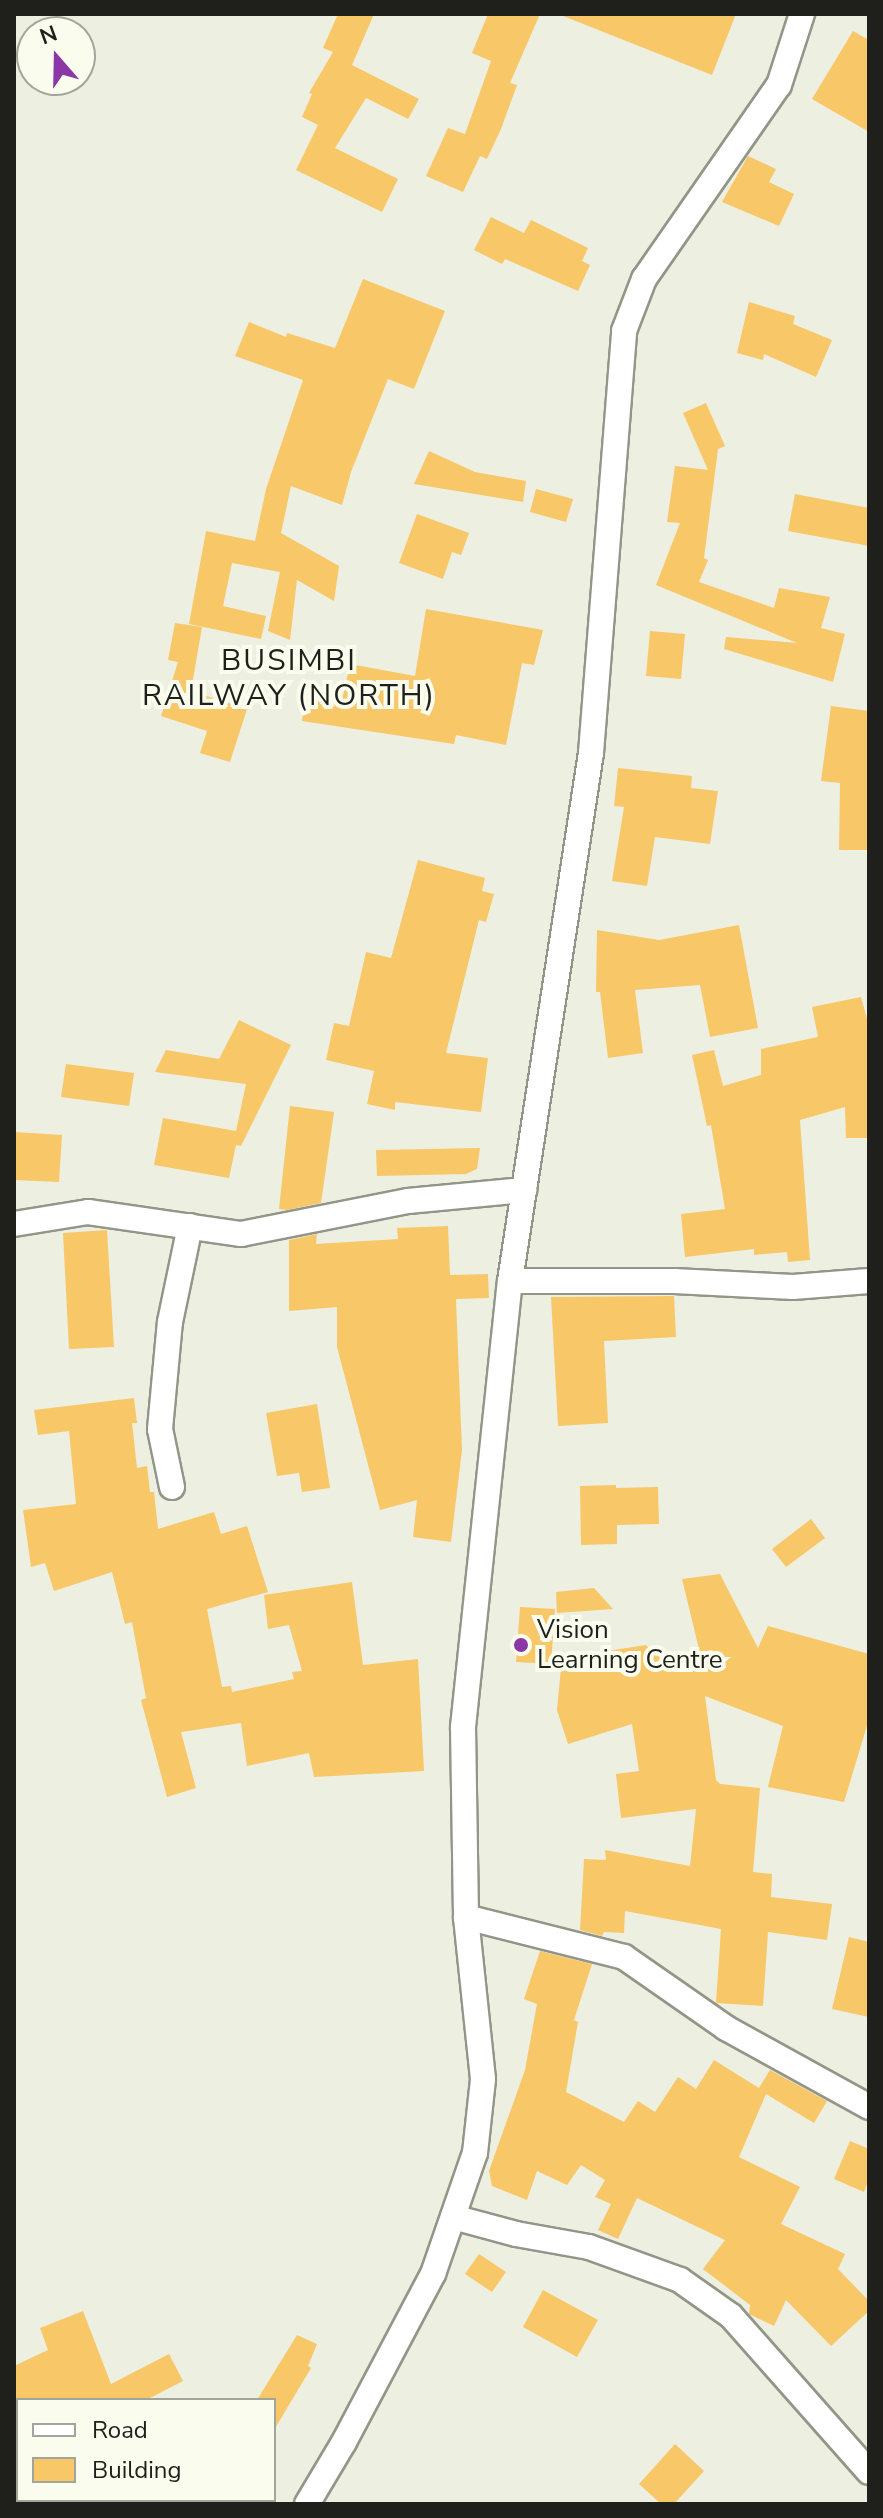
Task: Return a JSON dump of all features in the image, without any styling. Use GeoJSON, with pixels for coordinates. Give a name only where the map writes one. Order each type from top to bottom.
{"type":"FeatureCollection","features":[{"type":"Feature","properties":{"kind":"street"},"geometry":{"type":"LineString","coordinates":[[307,2504],[344,2442],[433,2274],[475,2153],[483,2079],[466,1917],[463,1727],[510,1281],[591,753],[624,331],[644,279],[779,85],[802,14]]}},
{"type":"Feature","properties":{"kind":"street"},"geometry":{"type":"LineString","coordinates":[[14,1224],[88,1212],[241,1234],[408,1201],[524,1190]]}},
{"type":"Feature","properties":{"kind":"street"},"geometry":{"type":"LineString","coordinates":[[172,1487],[160,1429],[170,1322],[190,1226]]}},
{"type":"Feature","properties":{"kind":"street"},"geometry":{"type":"LineString","coordinates":[[510,1281],[674,1281],[793,1287],[869,1281]]}},
{"type":"Feature","properties":{"kind":"street"},"geometry":{"type":"LineString","coordinates":[[466,1917],[624,1957],[726,2028],[869,2107]]}},
{"type":"Feature","properties":{"kind":"street"},"geometry":{"type":"LineString","coordinates":[[453,2217],[516,2234],[589,2247],[680,2280],[731,2316],[869,2472]]}},
{"type":"Feature","properties":{"kind":"building"},"geometry":{"type":"Polygon","coordinates":[[[338,14],[374,14],[352,65],[419,99],[408,119],[366,98],[335,148],[398,179],[382,212],[296,170],[318,125],[302,117],[312,94],[309,93],[333,52],[323,48],[338,14]]]}},
{"type":"Feature","properties":{"kind":"building"},"geometry":{"type":"Polygon","coordinates":[[[488,14],[540,14],[510,83],[517,85],[501,129],[487,159],[480,156],[463,192],[426,176],[448,128],[465,134],[491,61],[472,53],[488,14]]]}},
{"type":"Feature","properties":{"kind":"building"},"geometry":{"type":"Polygon","coordinates":[[[558,14],[736,14],[712,75],[558,14]]]}},
{"type":"Feature","properties":{"kind":"building"},"geometry":{"type":"Polygon","coordinates":[[[853,31],[869,40],[869,132],[812,99],[853,31]]]}},
{"type":"Feature","properties":{"kind":"building"},"geometry":{"type":"Polygon","coordinates":[[[748,156],[776,169],[769,182],[794,194],[779,226],[722,202],[748,156]]]}},
{"type":"Feature","properties":{"kind":"building"},"geometry":{"type":"Polygon","coordinates":[[[491,217],[524,233],[531,220],[588,248],[582,261],[590,265],[578,291],[505,259],[502,264],[474,250],[491,217]]]}},
{"type":"Feature","properties":{"kind":"building"},"geometry":{"type":"Polygon","coordinates":[[[363,279],[445,311],[414,389],[388,379],[351,472],[342,505],[291,486],[281,533],[339,566],[334,601],[297,580],[290,640],[268,631],[280,572],[232,563],[223,606],[266,616],[261,639],[189,624],[206,531],[255,541],[266,489],[303,380],[235,356],[249,322],[286,337],[287,333],[335,348],[363,279]]]}},
{"type":"Feature","properties":{"kind":"building"},"geometry":{"type":"Polygon","coordinates":[[[749,302],[795,316],[793,324],[832,340],[816,377],[764,354],[763,360],[737,353],[749,302]]]}},
{"type":"Feature","properties":{"kind":"building"},"geometry":{"type":"Polygon","coordinates":[[[706,403],[725,446],[718,449],[704,558],[708,560],[699,582],[774,608],[779,588],[830,597],[821,628],[845,634],[833,682],[724,649],[726,637],[797,643],[656,585],[680,523],[667,522],[675,466],[708,470],[683,413],[706,403]]]}},
{"type":"Feature","properties":{"kind":"building"},"geometry":{"type":"Polygon","coordinates":[[[429,451],[475,472],[526,481],[523,502],[414,484],[429,451]]]}},
{"type":"Feature","properties":{"kind":"building"},"geometry":{"type":"Polygon","coordinates":[[[536,489],[573,499],[566,522],[530,512],[536,489]]]}},
{"type":"Feature","properties":{"kind":"building"},"geometry":{"type":"Polygon","coordinates":[[[795,494],[869,508],[869,546],[788,531],[795,494]]]}},
{"type":"Feature","properties":{"kind":"building"},"geometry":{"type":"Polygon","coordinates":[[[417,514],[469,533],[461,555],[452,552],[443,579],[399,563],[417,514]]]}},
{"type":"Feature","properties":{"kind":"building"},"geometry":{"type":"Polygon","coordinates":[[[426,609],[543,630],[534,665],[522,663],[506,745],[456,735],[454,744],[302,721],[305,699],[341,705],[350,664],[415,676],[426,609]]]}},
{"type":"Feature","properties":{"kind":"building"},"geometry":{"type":"Polygon","coordinates":[[[175,623],[202,627],[191,691],[247,709],[230,762],[200,753],[207,731],[161,716],[178,662],[168,660],[175,623]]]}},
{"type":"Feature","properties":{"kind":"building"},"geometry":{"type":"Polygon","coordinates":[[[650,631],[685,634],[681,679],[646,676],[650,631]]]}},
{"type":"Feature","properties":{"kind":"building"},"geometry":{"type":"Polygon","coordinates":[[[831,706],[869,711],[867,850],[839,850],[840,783],[821,781],[831,706]]]}},
{"type":"Feature","properties":{"kind":"building"},"geometry":{"type":"Polygon","coordinates":[[[618,768],[692,776],[691,788],[718,791],[710,844],[655,837],[647,886],[612,881],[624,807],[614,806],[618,768]]]}},
{"type":"Feature","properties":{"kind":"building"},"geometry":{"type":"Polygon","coordinates":[[[418,860],[485,878],[482,891],[494,894],[486,922],[479,920],[446,1053],[488,1058],[481,1112],[395,1102],[395,1110],[367,1104],[374,1071],[326,1060],[334,1023],[349,1026],[366,952],[391,958],[418,860]]]}},
{"type":"Feature","properties":{"kind":"building"},"geometry":{"type":"Polygon","coordinates":[[[739,925],[758,1028],[710,1037],[700,985],[635,990],[643,1053],[608,1058],[600,992],[596,992],[597,930],[659,940],[739,925]]]}},
{"type":"Feature","properties":{"kind":"building"},"geometry":{"type":"Polygon","coordinates":[[[861,997],[869,1026],[869,1138],[846,1138],[845,1107],[800,1120],[810,1260],[788,1262],[787,1252],[754,1255],[754,1249],[685,1257],[681,1214],[725,1209],[711,1125],[707,1126],[692,1055],[714,1050],[723,1086],[761,1075],[761,1049],[818,1037],[812,1007],[861,997]]]}},
{"type":"Feature","properties":{"kind":"building"},"geometry":{"type":"Polygon","coordinates":[[[239,1020],[291,1045],[241,1146],[236,1145],[229,1178],[154,1165],[163,1118],[236,1131],[246,1084],[155,1072],[166,1050],[219,1059],[239,1020]]]}},
{"type":"Feature","properties":{"kind":"building"},"geometry":{"type":"Polygon","coordinates":[[[66,1064],[134,1073],[129,1106],[61,1097],[66,1064]]]}},
{"type":"Feature","properties":{"kind":"building"},"geometry":{"type":"Polygon","coordinates":[[[290,1106],[334,1112],[321,1203],[287,1210],[279,1209],[290,1106]]]}},
{"type":"Feature","properties":{"kind":"building"},"geometry":{"type":"Polygon","coordinates":[[[14,1132],[62,1135],[59,1182],[14,1180],[14,1132]]]}},
{"type":"Feature","properties":{"kind":"building"},"geometry":{"type":"Polygon","coordinates":[[[480,1148],[477,1169],[466,1174],[377,1176],[376,1150],[480,1148]]]}},
{"type":"Feature","properties":{"kind":"building"},"geometry":{"type":"Polygon","coordinates":[[[448,1226],[450,1275],[488,1274],[489,1298],[456,1299],[462,1450],[451,1542],[413,1537],[417,1500],[380,1510],[337,1347],[337,1307],[289,1311],[289,1240],[317,1234],[316,1244],[398,1239],[397,1228],[448,1226]]]}},
{"type":"Feature","properties":{"kind":"building"},"geometry":{"type":"Polygon","coordinates":[[[107,1230],[114,1347],[69,1349],[63,1233],[107,1230]]]}},
{"type":"Feature","properties":{"kind":"building"},"geometry":{"type":"Polygon","coordinates":[[[674,1296],[676,1337],[604,1341],[608,1423],[558,1426],[551,1297],[674,1296]]]}},
{"type":"Feature","properties":{"kind":"building"},"geometry":{"type":"Polygon","coordinates":[[[134,1398],[137,1423],[132,1423],[137,1468],[147,1466],[150,1492],[154,1492],[158,1529],[214,1512],[221,1534],[247,1526],[268,1592],[207,1609],[222,1687],[231,1686],[232,1692],[294,1679],[292,1672],[302,1671],[289,1625],[268,1629],[264,1595],[352,1582],[363,1665],[418,1659],[424,1771],[314,1777],[309,1753],[247,1766],[241,1723],[181,1732],[196,1788],[167,1797],[141,1700],[146,1698],[132,1622],[125,1624],[112,1572],[54,1591],[45,1563],[31,1567],[23,1510],[76,1504],[69,1431],[38,1435],[34,1410],[134,1398]]]}},
{"type":"Feature","properties":{"kind":"building"},"geometry":{"type":"Polygon","coordinates":[[[317,1404],[330,1488],[302,1492],[299,1473],[277,1476],[266,1413],[317,1404]]]}},
{"type":"Feature","properties":{"kind":"building"},"geometry":{"type":"Polygon","coordinates":[[[616,1485],[616,1488],[658,1487],[659,1524],[617,1525],[617,1544],[581,1545],[580,1486],[616,1485]]]}},
{"type":"Feature","properties":{"kind":"building"},"geometry":{"type":"Polygon","coordinates":[[[811,1519],[825,1538],[786,1567],[772,1549],[811,1519]]]}},
{"type":"Feature","properties":{"kind":"building"},"geometry":{"type":"Polygon","coordinates":[[[720,1574],[758,1648],[768,1626],[869,1654],[869,1719],[844,1802],[768,1787],[783,1726],[705,1696],[716,1780],[720,1784],[760,1788],[753,1872],[772,1874],[771,1897],[832,1904],[827,1940],[768,1932],[763,2006],[716,2003],[721,1929],[625,1911],[624,1933],[604,1932],[602,1936],[580,1930],[584,1859],[606,1860],[605,1850],[690,1866],[696,1809],[621,1818],[616,1774],[639,1771],[632,1724],[568,1744],[557,1710],[562,1658],[646,1645],[656,1656],[699,1649],[682,1579],[720,1574]]]}},
{"type":"Feature","properties":{"kind":"building"},"geometry":{"type":"Polygon","coordinates":[[[594,1588],[613,1609],[557,1613],[556,1592],[594,1588]]]}},
{"type":"Feature","properties":{"kind":"building"},"geometry":{"type":"Polygon","coordinates":[[[520,1607],[555,1609],[551,1664],[516,1662],[520,1607]]]}},
{"type":"Feature","properties":{"kind":"building"},"geometry":{"type":"Polygon","coordinates":[[[849,1937],[869,1942],[869,2017],[832,2009],[849,1937]]]}},
{"type":"Feature","properties":{"kind":"building"},"geometry":{"type":"Polygon","coordinates":[[[540,1951],[592,1964],[574,2020],[578,2022],[566,2092],[624,2122],[638,2101],[655,2112],[678,2077],[696,2089],[714,2060],[759,2088],[770,2070],[827,2101],[814,2123],[766,2094],[739,2157],[800,2187],[781,2224],[845,2254],[838,2269],[869,2301],[869,2311],[831,2346],[786,2300],[774,2326],[749,2314],[750,2305],[703,2269],[725,2240],[637,2198],[618,2239],[598,2230],[611,2204],[595,2197],[605,2180],[581,2165],[567,2185],[537,2171],[527,2200],[492,2186],[489,2171],[525,2070],[537,2004],[524,1999],[540,1951]]]}},
{"type":"Feature","properties":{"kind":"building"},"geometry":{"type":"Polygon","coordinates":[[[850,2141],[869,2149],[869,2179],[864,2192],[834,2179],[850,2141]]]}},
{"type":"Feature","properties":{"kind":"building"},"geometry":{"type":"Polygon","coordinates":[[[479,2254],[506,2272],[492,2292],[465,2274],[479,2254]]]}},
{"type":"Feature","properties":{"kind":"building"},"geometry":{"type":"Polygon","coordinates":[[[543,2290],[598,2320],[577,2357],[523,2327],[543,2290]]]}},
{"type":"Feature","properties":{"kind":"building"},"geometry":{"type":"Polygon","coordinates":[[[83,2311],[111,2384],[169,2354],[183,2381],[150,2398],[14,2400],[14,2366],[48,2350],[40,2328],[83,2311]]]}},
{"type":"Feature","properties":{"kind":"building"},"geometry":{"type":"Polygon","coordinates":[[[297,2335],[317,2344],[308,2366],[311,2368],[276,2427],[276,2398],[258,2398],[297,2335]]]}},
{"type":"Feature","properties":{"kind":"building"},"geometry":{"type":"Polygon","coordinates":[[[675,2444],[704,2471],[674,2504],[661,2504],[639,2484],[675,2444]]]}},
{"type":"Feature","properties":{"kind":"place","name":"Vision Learning Centre"},"geometry":{"type":"Point","coordinates":[521,1645]}},
{"type":"Feature","properties":{"kind":"district","name":"BUSIMBI RAILWAY (NORTH)"},"geometry":{"type":"Point","coordinates":[289,678]}}]}
